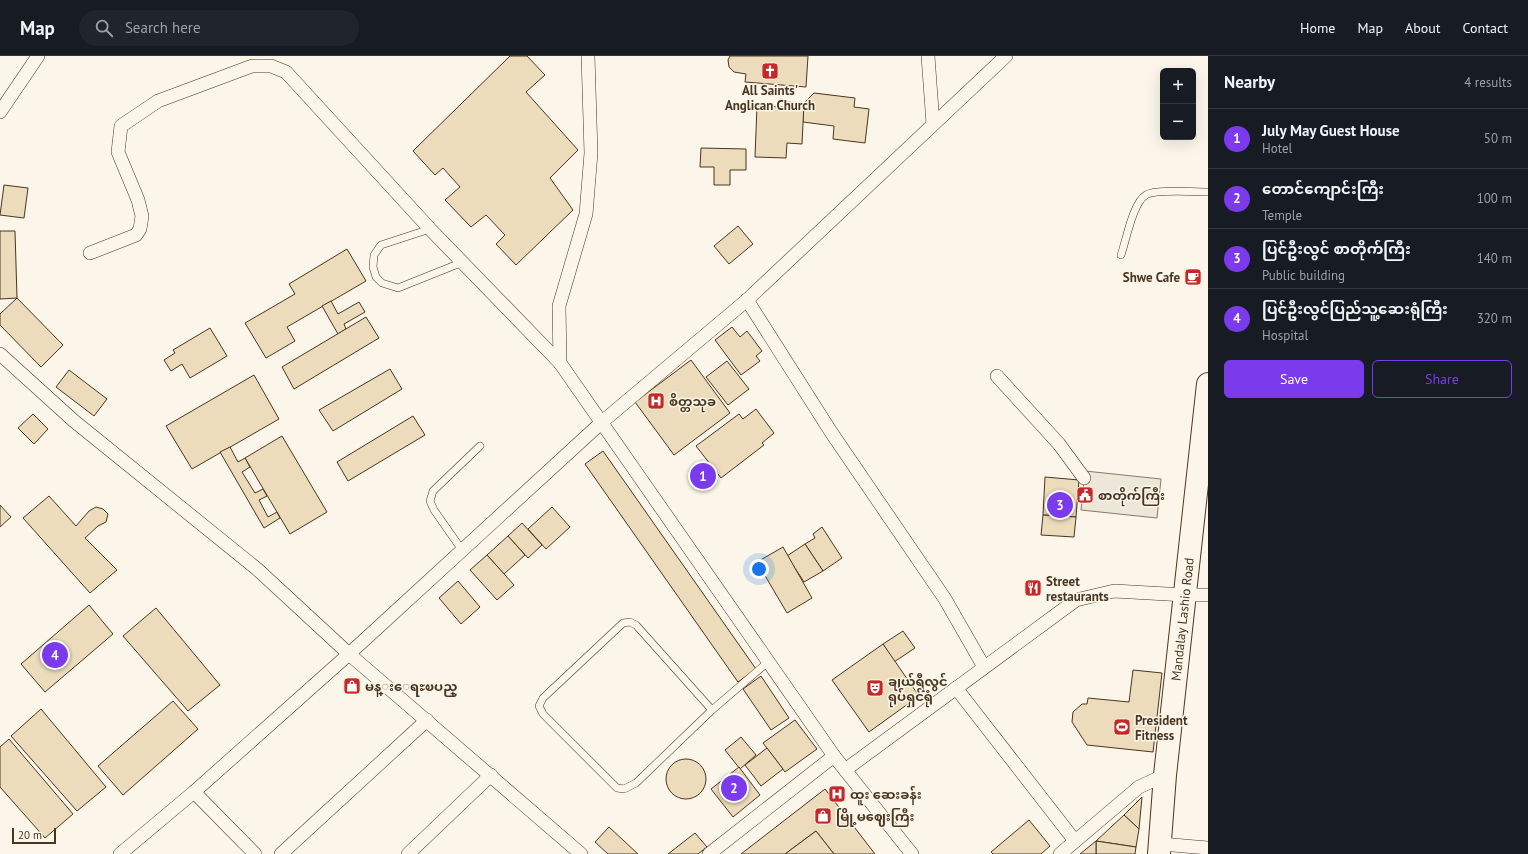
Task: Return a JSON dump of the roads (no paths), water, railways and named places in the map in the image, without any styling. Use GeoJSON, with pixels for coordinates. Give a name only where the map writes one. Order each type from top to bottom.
{"type":"FeatureCollection","features":[{"type":"Feature","properties":{"kind":"highway","name":"Mandalay Lashio Road"},"geometry":{"type":"LineString","coordinates":[[1160,849],[1165,775],[1208,384]]}},
{"type":"Feature","properties":{"kind":"street"},"geometry":{"type":"LineString","coordinates":[[0,112],[38,56]]}},
{"type":"Feature","properties":{"kind":"street"},"geometry":{"type":"LineString","coordinates":[[560,362],[559,306],[586,214],[591,152],[588,56]]}},
{"type":"Feature","properties":{"kind":"street"},"geometry":{"type":"LineString","coordinates":[[928,56],[933,124]]}},
{"type":"Feature","properties":{"kind":"street"},"geometry":{"type":"LineString","coordinates":[[120,854],[194,792],[349,654],[602,422],[747,300],[1006,56]]}},
{"type":"Feature","properties":{"kind":"street"},"geometry":{"type":"LineString","coordinates":[[90,253],[136,235],[140,229],[142,216],[138,200],[118,152],[121,126],[158,101],[252,66],[270,66],[286,72],[430,229],[560,362],[834,756],[912,854]]}},
{"type":"Feature","properties":{"kind":"street"},"geometry":{"type":"LineString","coordinates":[[747,300],[831,432],[945,599],[984,668]]}},
{"type":"Feature","properties":{"kind":"street"},"geometry":{"type":"LineString","coordinates":[[0,354],[74,421],[256,569],[349,654],[427,720],[576,852]]}},
{"type":"Feature","properties":{"kind":"street"},"geometry":{"type":"LineString","coordinates":[[997,376],[1059,444],[1084,478]]}},
{"type":"Feature","properties":{"kind":"street"},"geometry":{"type":"LineString","coordinates":[[845,770],[1076,600],[1114,591],[1208,595]]}},
{"type":"Feature","properties":{"kind":"street"},"geometry":{"type":"LineString","coordinates":[[956,688],[1075,842]]}},
{"type":"Feature","properties":{"kind":"street"},"geometry":{"type":"LineString","coordinates":[[281,854],[427,720]]}},
{"type":"Feature","properties":{"kind":"street"},"geometry":{"type":"LineString","coordinates":[[710,854],[834,756]]}},
{"type":"Feature","properties":{"kind":"street"},"geometry":{"type":"LineString","coordinates":[[1060,854],[1139,787],[1165,775]]}},
{"type":"Feature","properties":{"kind":"street"},"geometry":{"type":"LineString","coordinates":[[408,854],[491,776]]}},
{"type":"Feature","properties":{"kind":"street"},"geometry":{"type":"LineString","coordinates":[[194,792],[255,854]]}},
{"type":"Feature","properties":{"kind":"street"},"geometry":{"type":"LineString","coordinates":[[1160,849],[1208,848]]}},
{"type":"Feature","properties":{"kind":"lane"},"geometry":{"type":"LineString","coordinates":[[1121,255],[1138,203],[1146,194],[1176,191],[1208,192]]}},
{"type":"Feature","properties":{"kind":"lane"},"geometry":{"type":"LineString","coordinates":[[430,229],[381,245],[374,255],[376,277],[382,283],[398,288],[463,262]]}},
{"type":"Feature","properties":{"kind":"lane"},"geometry":{"type":"LineString","coordinates":[[462,550],[434,510],[430,501],[433,491],[480,446]]}},
{"type":"Feature","properties":{"kind":"lane"},"geometry":{"type":"LineString","coordinates":[[712,710],[636,626],[630,622],[623,623],[543,698],[539,706],[543,714],[617,788],[624,789],[636,783],[712,710],[768,662]]}},
{"type":"Feature","properties":{"kind":"place","name":"All Saints' Anglican Church"},"geometry":{"type":"Point","coordinates":[770,71]}},
{"type":"Feature","properties":{"kind":"place","name":"Shwe Cafe"},"geometry":{"type":"Point","coordinates":[1193,277]}},
{"type":"Feature","properties":{"kind":"place","name":"စိတ္တသုခ"},"geometry":{"type":"Point","coordinates":[656,401]}},
{"type":"Feature","properties":{"kind":"place","name":"July May Guest House"},"geometry":{"type":"Point","coordinates":[703,476]}},
{"type":"Feature","properties":{"kind":"place","name":"စာတိုက်ကြီး"},"geometry":{"type":"Point","coordinates":[1085,495]}},
{"type":"Feature","properties":{"kind":"place","name":"ပြင်ဦးလွင် စာတိုက်ကြီး"},"geometry":{"type":"Point","coordinates":[1060,505]}},
{"type":"Feature","properties":{"kind":"place","name":"Street restaurants"},"geometry":{"type":"Point","coordinates":[1033,588]}},
{"type":"Feature","properties":{"kind":"place","name":"ပြင်ဦးလွင်ပြည်သူ့ဆေးရုံကြီး"},"geometry":{"type":"Point","coordinates":[55,655]}},
{"type":"Feature","properties":{"kind":"place","name":"မန္းေရႊၿပည္"},"geometry":{"type":"Point","coordinates":[352,686]}},
{"type":"Feature","properties":{"kind":"place","name":"ချယ်ရီလွင် ရုပ်ရှင်ရုံ"},"geometry":{"type":"Point","coordinates":[875,688]}},
{"type":"Feature","properties":{"kind":"place","name":"President Fitness"},"geometry":{"type":"Point","coordinates":[1122,727]}},
{"type":"Feature","properties":{"kind":"place","name":"တောင်ကျောင်းကြီး"},"geometry":{"type":"Point","coordinates":[734,788]}},
{"type":"Feature","properties":{"kind":"place","name":"ထူး ဆေးခန်း"},"geometry":{"type":"Point","coordinates":[837,794]}},
{"type":"Feature","properties":{"kind":"place","name":"မြို့မဈေးကြီး"},"geometry":{"type":"Point","coordinates":[823,816]}}]}
